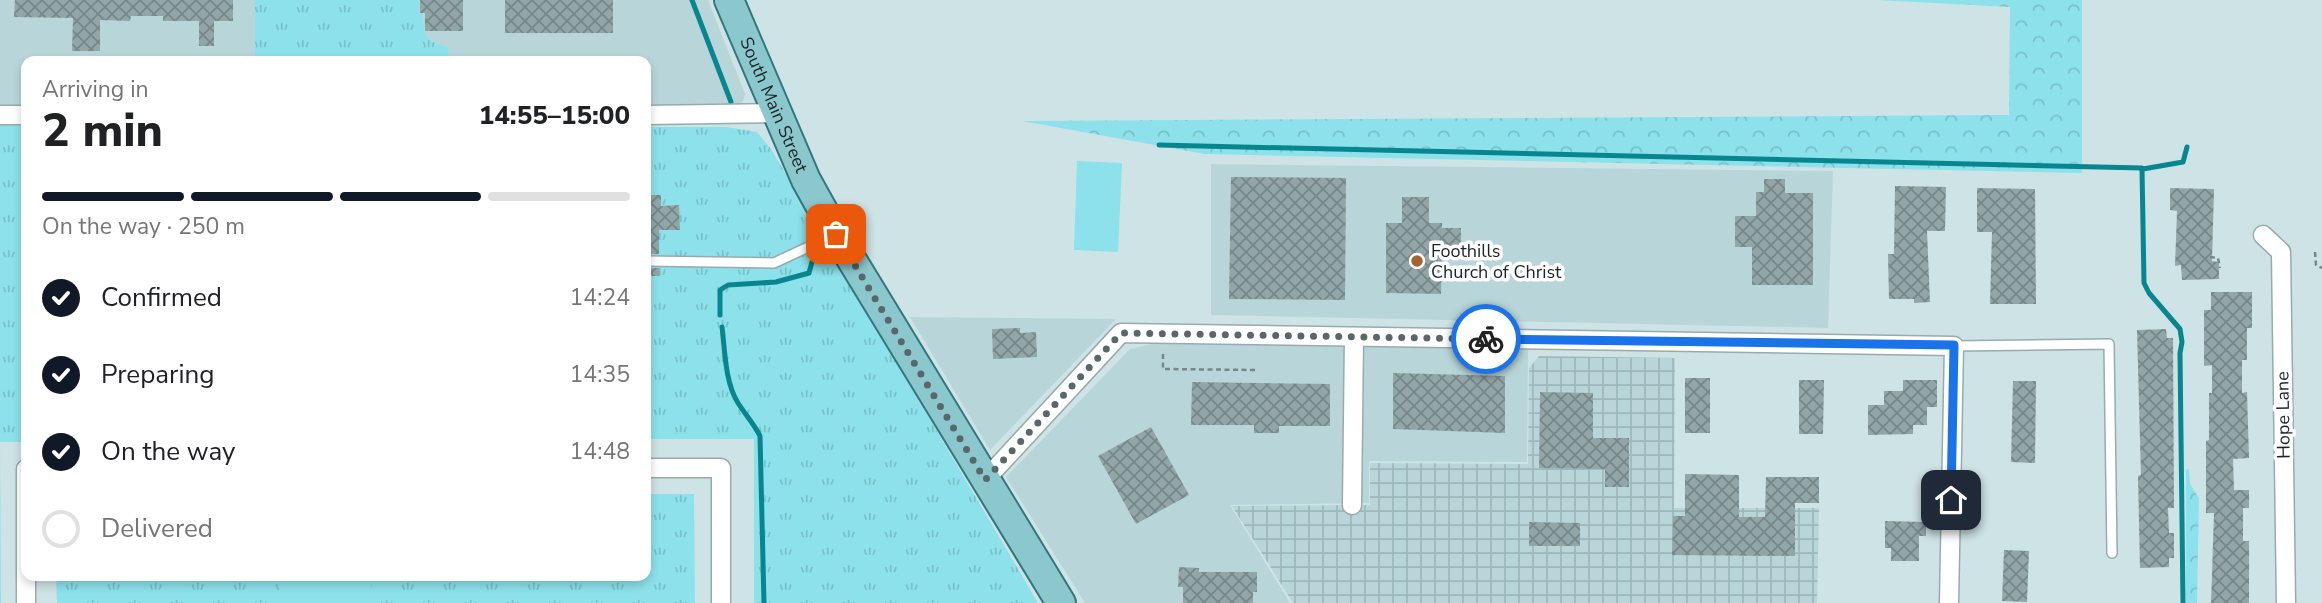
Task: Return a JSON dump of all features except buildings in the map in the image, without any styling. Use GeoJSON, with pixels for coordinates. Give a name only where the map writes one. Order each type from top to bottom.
{"type":"FeatureCollection","features":[{"type":"Feature","properties":{"kind":"main road","name":"South Main Street"},"geometry":{"type":"LineString","coordinates":[[729,0],[806,180],[836,234],[1061,603]]}},
{"type":"Feature","properties":{"kind":"street"},"geometry":{"type":"LineString","coordinates":[[651,115],[776,114]]}},
{"type":"Feature","properties":{"kind":"street"},"geometry":{"type":"LineString","coordinates":[[0,115],[21,115]]}},
{"type":"Feature","properties":{"kind":"street","name":"Hope Lane"},"geometry":{"type":"LineString","coordinates":[[2263,235],[2281,252],[2286,603]]}},
{"type":"Feature","properties":{"kind":"street"},"geometry":{"type":"LineString","coordinates":[[985,480],[1121,333],[1954,345],[1949,603]]}},
{"type":"Feature","properties":{"kind":"street"},"geometry":{"type":"LineString","coordinates":[[1352,505],[1354,337]]}},
{"type":"Feature","properties":{"kind":"street"},"geometry":{"type":"LineString","coordinates":[[651,468],[721,468],[721,603]]}},
{"type":"Feature","properties":{"kind":"street"},"geometry":{"type":"LineString","coordinates":[[26,581],[26,603]]}},
{"type":"Feature","properties":{"kind":"lane"},"geometry":{"type":"LineString","coordinates":[[651,261],[774,263],[836,234]]}},
{"type":"Feature","properties":{"kind":"lane"},"geometry":{"type":"LineString","coordinates":[[1954,345],[2109,344],[2112,553]]}},
{"type":"Feature","properties":{"kind":"path"},"geometry":{"type":"LineString","coordinates":[[2315,252],[2316,265],[2322,268]]}},
{"type":"Feature","properties":{"kind":"path"},"geometry":{"type":"LineString","coordinates":[[2210,257],[2218,258],[2220,268]]}},
{"type":"Feature","properties":{"kind":"path"},"geometry":{"type":"LineString","coordinates":[[1163,354],[1163,369],[1257,370]]}},
{"type":"Feature","properties":{"kind":"shaded area"},"geometry":{"type":"Polygon","coordinates":[[[0,0],[255,0],[255,56],[21,56],[21,106],[0,106],[0,0]]]}},
{"type":"Feature","properties":{"kind":"shaded area"},"geometry":{"type":"Polygon","coordinates":[[[419,0],[708,0],[745,94],[738,106],[651,108],[651,56],[449,56],[448,48],[433,44],[423,32],[423,14],[419,14],[419,0]]]}},
{"type":"Feature","properties":{"kind":"shaded area"},"geometry":{"type":"Polygon","coordinates":[[[1211,164],[1833,171],[1828,328],[1211,315],[1211,164]]]}},
{"type":"Feature","properties":{"kind":"shaded area"},"geometry":{"type":"Polygon","coordinates":[[[910,317],[1116,319],[990,450],[910,317]]]}},
{"type":"Feature","properties":{"kind":"shaded area"},"geometry":{"type":"Polygon","coordinates":[[[1157,343],[1528,350],[1527,462],[1369,461],[1369,503],[1230,505],[1290,603],[1085,603],[1006,477],[1130,349],[1157,343]]]}},
{"type":"Feature","properties":{"kind":"shaded area"},"geometry":{"type":"Polygon","coordinates":[[[1539,356],[1675,358],[1674,508],[1819,508],[1817,603],[1293,603],[1232,506],[1370,505],[1370,463],[1528,464],[1529,368],[1539,356]]]}},
{"type":"Feature","properties":{"kind":"green space"},"geometry":{"type":"Polygon","coordinates":[[[255,0],[419,0],[419,14],[423,14],[427,37],[448,47],[449,56],[255,56],[255,0]]]}},
{"type":"Feature","properties":{"kind":"green space"},"geometry":{"type":"Polygon","coordinates":[[[1876,0],[2082,0],[2082,173],[1205,154],[1022,121],[2009,115],[2010,7],[1876,0]]]}},
{"type":"Feature","properties":{"kind":"green space"},"geometry":{"type":"Polygon","coordinates":[[[0,125],[21,125],[21,442],[0,442],[0,125]]]}},
{"type":"Feature","properties":{"kind":"green space"},"geometry":{"type":"Polygon","coordinates":[[[651,127],[727,127],[757,132],[771,149],[1038,603],[754,603],[754,439],[651,439],[651,127]]]}},
{"type":"Feature","properties":{"kind":"green space"},"geometry":{"type":"Polygon","coordinates":[[[1077,161],[1122,163],[1118,252],[1074,250],[1077,161]]]}},
{"type":"Feature","properties":{"kind":"green space"},"geometry":{"type":"Polygon","coordinates":[[[0,442],[1,603],[0,603],[0,442]]]}},
{"type":"Feature","properties":{"kind":"green space"},"geometry":{"type":"Polygon","coordinates":[[[2189,469],[2190,484],[2199,498],[2197,603],[2186,603],[2186,470],[2189,469]]]}},
{"type":"Feature","properties":{"kind":"green space"},"geometry":{"type":"Polygon","coordinates":[[[651,494],[694,494],[695,603],[57,603],[56,581],[651,581],[651,494]]]}},
{"type":"Feature","properties":{"kind":"green space"},"geometry":{"type":"Polygon","coordinates":[[[280,581],[371,581],[371,603],[280,603],[280,581]]]}},
{"type":"Feature","properties":{"kind":"waterway"},"geometry":{"type":"LineString","coordinates":[[692,0],[731,102]]}},
{"type":"Feature","properties":{"kind":"waterway"},"geometry":{"type":"LineString","coordinates":[[1159,145],[2142,168],[2144,283],[2149,293],[2180,329],[2182,342],[2183,603]]}},
{"type":"Feature","properties":{"kind":"waterway"},"geometry":{"type":"LineString","coordinates":[[2143,169],[2183,162],[2187,147]]}},
{"type":"Feature","properties":{"kind":"waterway"},"geometry":{"type":"LineString","coordinates":[[720,315],[720,290],[728,285],[776,282],[809,273],[812,262]]}},
{"type":"Feature","properties":{"kind":"waterway"},"geometry":{"type":"LineString","coordinates":[[722,327],[730,386],[760,436],[764,603]]}},
{"type":"Feature","properties":{"kind":"way so far"},"geometry":{"type":"LineString","coordinates":[[836,234],[985,480],[1121,333],[1486,339]]}},
{"type":"Feature","properties":{"kind":"place","name":"Foothills Church of Christ"},"geometry":{"type":"Point","coordinates":[1417,261]}},
{"type":"Feature","properties":{"kind":"route"},"geometry":{"type":"LineString","coordinates":[[1486,339],[1954,345],[1951,500]]}}]}
